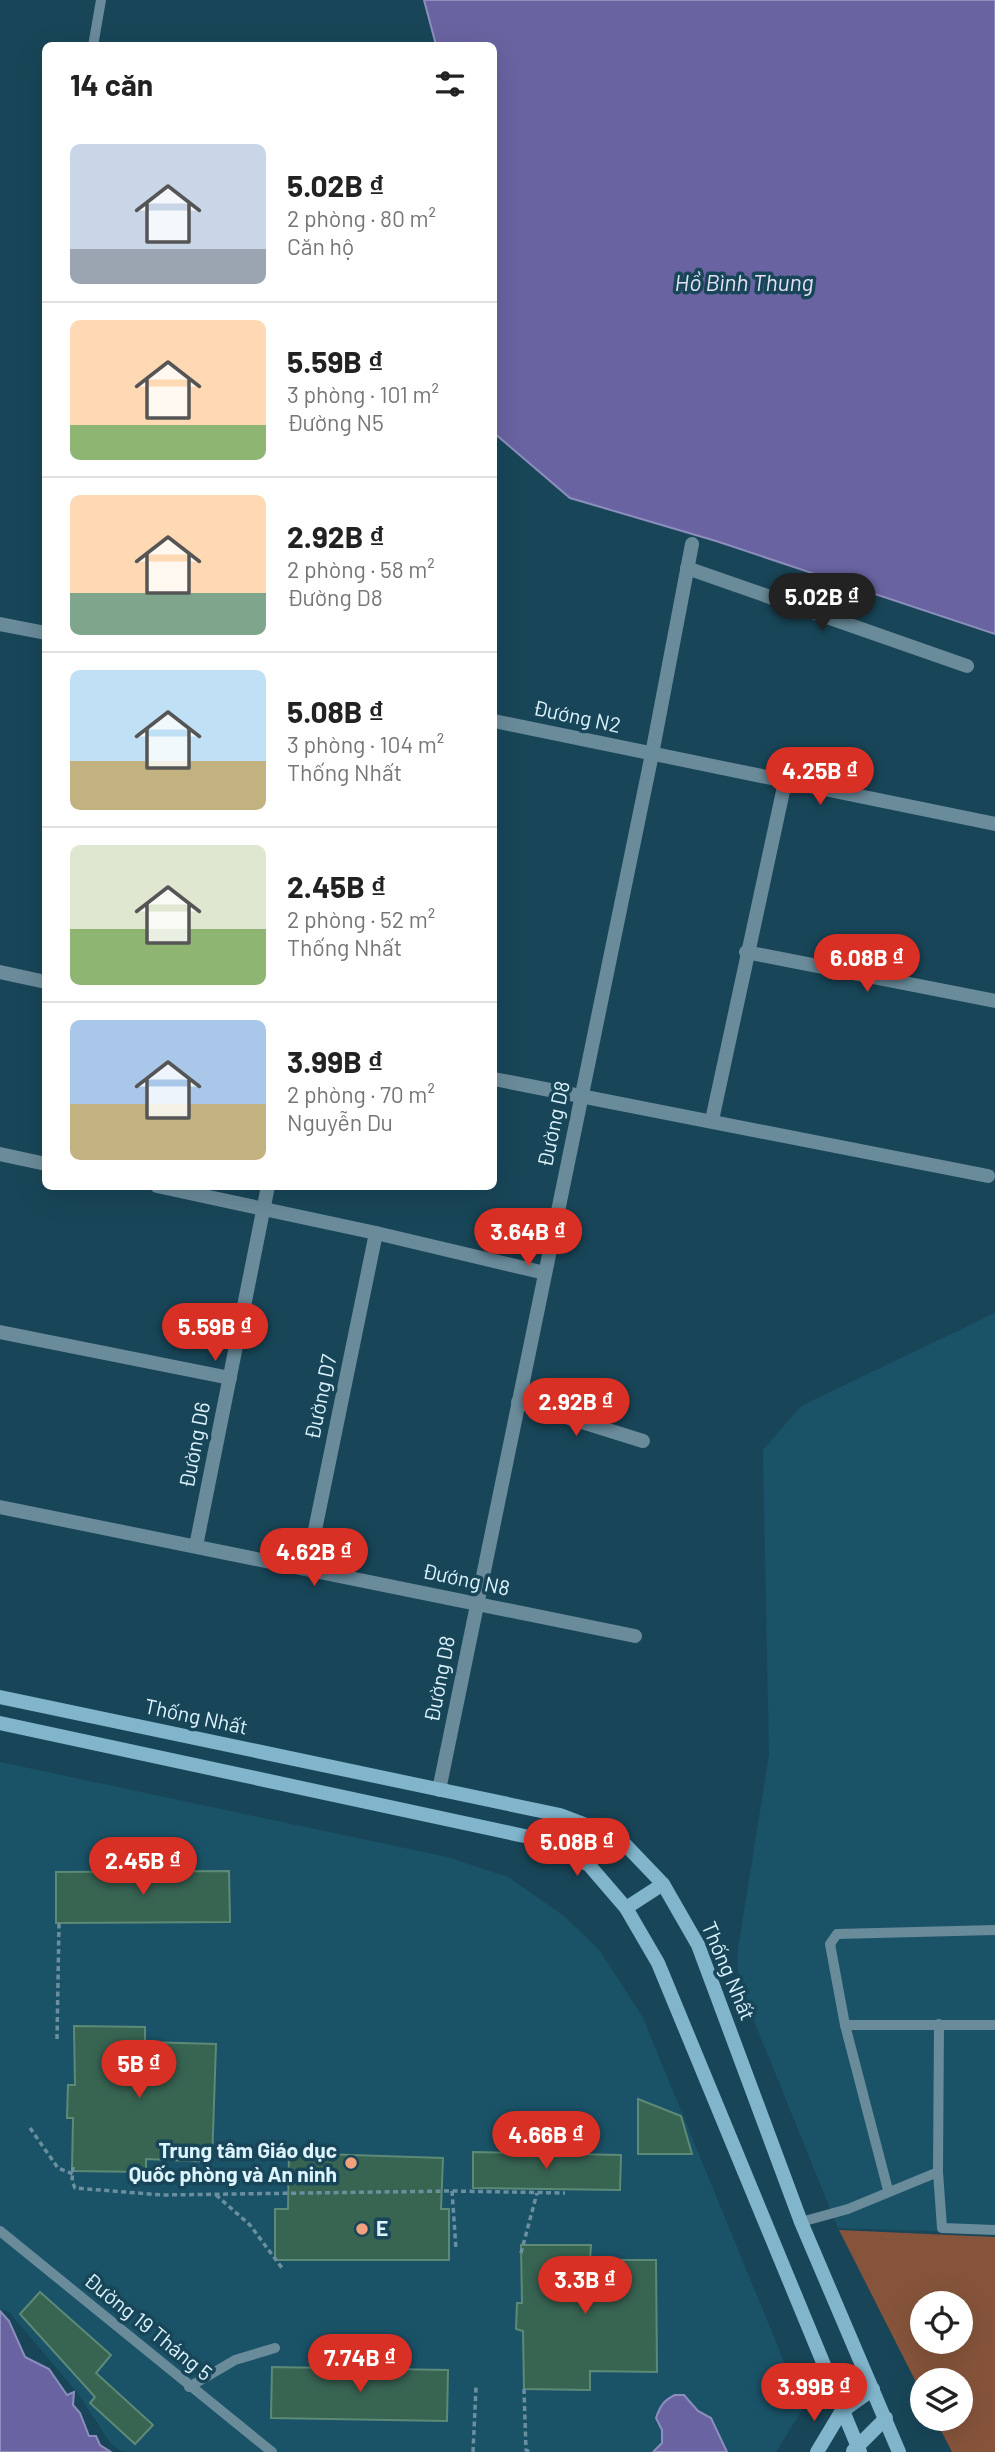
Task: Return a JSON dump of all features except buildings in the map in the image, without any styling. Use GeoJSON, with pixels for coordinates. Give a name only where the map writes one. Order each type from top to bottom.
{"type":"FeatureCollection","features":[{"type":"Feature","properties":{"kind":"main road","name":"Thống Nhất"},"geometry":{"type":"LineString","coordinates":[[0,1697],[560,1815],[618,1837],[663,1884],[698,1945],[801,2222],[899,2452]]}},
{"type":"Feature","properties":{"kind":"main road"},"geometry":{"type":"LineString","coordinates":[[0,1723],[529,1837],[589,1865],[626,1908],[658,1963],[856,2450],[886,2417]]}},
{"type":"Feature","properties":{"kind":"main road"},"geometry":{"type":"LineString","coordinates":[[626,1908],[663,1884]]}},
{"type":"Feature","properties":{"kind":"main road"},"geometry":{"type":"LineString","coordinates":[[817,2452],[841,2412],[873,2389]]}},
{"type":"Feature","properties":{"kind":"street","name":"Đường D8"},"geometry":{"type":"LineString","coordinates":[[439,1790],[652,754],[692,544]]}},
{"type":"Feature","properties":{"kind":"street"},"geometry":{"type":"LineString","coordinates":[[687,568],[967,666]]}},
{"type":"Feature","properties":{"kind":"street"},"geometry":{"type":"LineString","coordinates":[[0,624],[42,632]]}},
{"type":"Feature","properties":{"kind":"street","name":"Đướng N2"},"geometry":{"type":"LineString","coordinates":[[497,723],[995,824]]}},
{"type":"Feature","properties":{"kind":"street"},"geometry":{"type":"LineString","coordinates":[[712,1120],[746,952],[785,782]]}},
{"type":"Feature","properties":{"kind":"street"},"geometry":{"type":"LineString","coordinates":[[746,952],[995,1001]]}},
{"type":"Feature","properties":{"kind":"street"},"geometry":{"type":"LineString","coordinates":[[0,972],[42,981]]}},
{"type":"Feature","properties":{"kind":"street"},"geometry":{"type":"LineString","coordinates":[[497,1080],[988,1176]]}},
{"type":"Feature","properties":{"kind":"street"},"geometry":{"type":"LineString","coordinates":[[0,1154],[42,1163]]}},
{"type":"Feature","properties":{"kind":"street"},"geometry":{"type":"LineString","coordinates":[[175,1190],[545,1273]]}},
{"type":"Feature","properties":{"kind":"street","name":"Đường D6"},"geometry":{"type":"LineString","coordinates":[[196,1546],[267,1190]]}},
{"type":"Feature","properties":{"kind":"street","name":"Đường D7"},"geometry":{"type":"LineString","coordinates":[[307,1569],[376,1233]]}},
{"type":"Feature","properties":{"kind":"street"},"geometry":{"type":"LineString","coordinates":[[0,1332],[230,1378]]}},
{"type":"Feature","properties":{"kind":"street"},"geometry":{"type":"LineString","coordinates":[[518,1402],[643,1441]]}},
{"type":"Feature","properties":{"kind":"street","name":"Đướng N8"},"geometry":{"type":"LineString","coordinates":[[0,1507],[635,1636]]}},
{"type":"Feature","properties":{"kind":"lane"},"geometry":{"type":"LineString","coordinates":[[94,42],[101,0]]}},
{"type":"Feature","properties":{"kind":"lane"},"geometry":{"type":"LineString","coordinates":[[888,2190],[845,2025],[831,1944],[837,1934],[995,1930]]}},
{"type":"Feature","properties":{"kind":"lane"},"geometry":{"type":"LineString","coordinates":[[939,2024],[938,2172],[942,2228],[995,2230]]}},
{"type":"Feature","properties":{"kind":"lane"},"geometry":{"type":"LineString","coordinates":[[845,2025],[995,2025]]}},
{"type":"Feature","properties":{"kind":"lane"},"geometry":{"type":"LineString","coordinates":[[801,2222],[848,2208],[938,2172]]}},
{"type":"Feature","properties":{"kind":"lane","name":"Đường 19 Tháng 5"},"geometry":{"type":"LineString","coordinates":[[0,2231],[272,2452]]}},
{"type":"Feature","properties":{"kind":"lane"},"geometry":{"type":"LineString","coordinates":[[189,2387],[235,2360],[275,2347]]}},
{"type":"Feature","properties":{"kind":"path"},"geometry":{"type":"LineString","coordinates":[[57,2039],[59,1923]]}},
{"type":"Feature","properties":{"kind":"path"},"geometry":{"type":"LineString","coordinates":[[30,2128],[58,2168],[73,2174]]}},
{"type":"Feature","properties":{"kind":"path"},"geometry":{"type":"LineString","coordinates":[[73,2167],[73,2186],[80,2190],[216,2194],[452,2191],[565,2193]]}},
{"type":"Feature","properties":{"kind":"path"},"geometry":{"type":"LineString","coordinates":[[452,2191],[456,2249]]}},
{"type":"Feature","properties":{"kind":"path"},"geometry":{"type":"LineString","coordinates":[[522,2253],[537,2193]]}},
{"type":"Feature","properties":{"kind":"path"},"geometry":{"type":"LineString","coordinates":[[216,2194],[250,2225],[282,2268]]}},
{"type":"Feature","properties":{"kind":"path"},"geometry":{"type":"LineString","coordinates":[[473,2452],[476,2387]]}},
{"type":"Feature","properties":{"kind":"path"},"geometry":{"type":"LineString","coordinates":[[524,2389],[526,2450],[530,2452]]}},
{"type":"Feature","properties":{"kind":"shaded area"},"geometry":{"type":"Polygon","coordinates":[[[995,1313],[995,2233],[838,2228],[748,2006],[738,1971],[738,1949],[769,1755],[763,1450],[801,1406],[995,1313]]]}},
{"type":"Feature","properties":{"kind":"shaded area","name":"Trung tâm Giáo dục Quốc phòng và An ninh"},"geometry":{"type":"Polygon","coordinates":[[[0,1762],[447,1857],[508,1877],[564,1916],[600,1951],[643,2018],[803,2408],[776,2452],[123,2452],[111,2444],[77,2392],[9,2312],[0,2309],[0,1762]]]}},
{"type":"Feature","properties":{"kind":"shaded area"},"geometry":{"type":"Polygon","coordinates":[[[839,2230],[995,2237],[995,2452],[952,2452],[941,2431],[973,2431],[973,2368],[910,2368],[910,2370],[839,2230]]]}},
{"type":"Feature","properties":{"kind":"water","name":"Hồ Bình Thung"},"geometry":{"type":"Polygon","coordinates":[[[424,0],[995,0],[995,634],[716,541],[570,498],[497,436],[497,42],[435,42],[424,0]]]}},
{"type":"Feature","properties":{"kind":"water"},"geometry":{"type":"Polygon","coordinates":[[[0,2311],[9,2321],[25,2357],[49,2369],[67,2395],[74,2392],[73,2405],[80,2413],[89,2436],[96,2436],[100,2445],[111,2452],[0,2452],[0,2311]]]}},
{"type":"Feature","properties":{"kind":"water"},"geometry":{"type":"Polygon","coordinates":[[[675,2395],[684,2395],[698,2411],[711,2418],[727,2452],[653,2452],[662,2443],[662,2430],[656,2418],[665,2401],[675,2395]]]}},
{"type":"Feature","properties":{"kind":"place","name":"Trung tâm Giáo dục Quốc phòng và An ninh"},"geometry":{"type":"Point","coordinates":[351,2163]}},
{"type":"Feature","properties":{"kind":"place","name":"E"},"geometry":{"type":"Point","coordinates":[362,2229]}}]}
